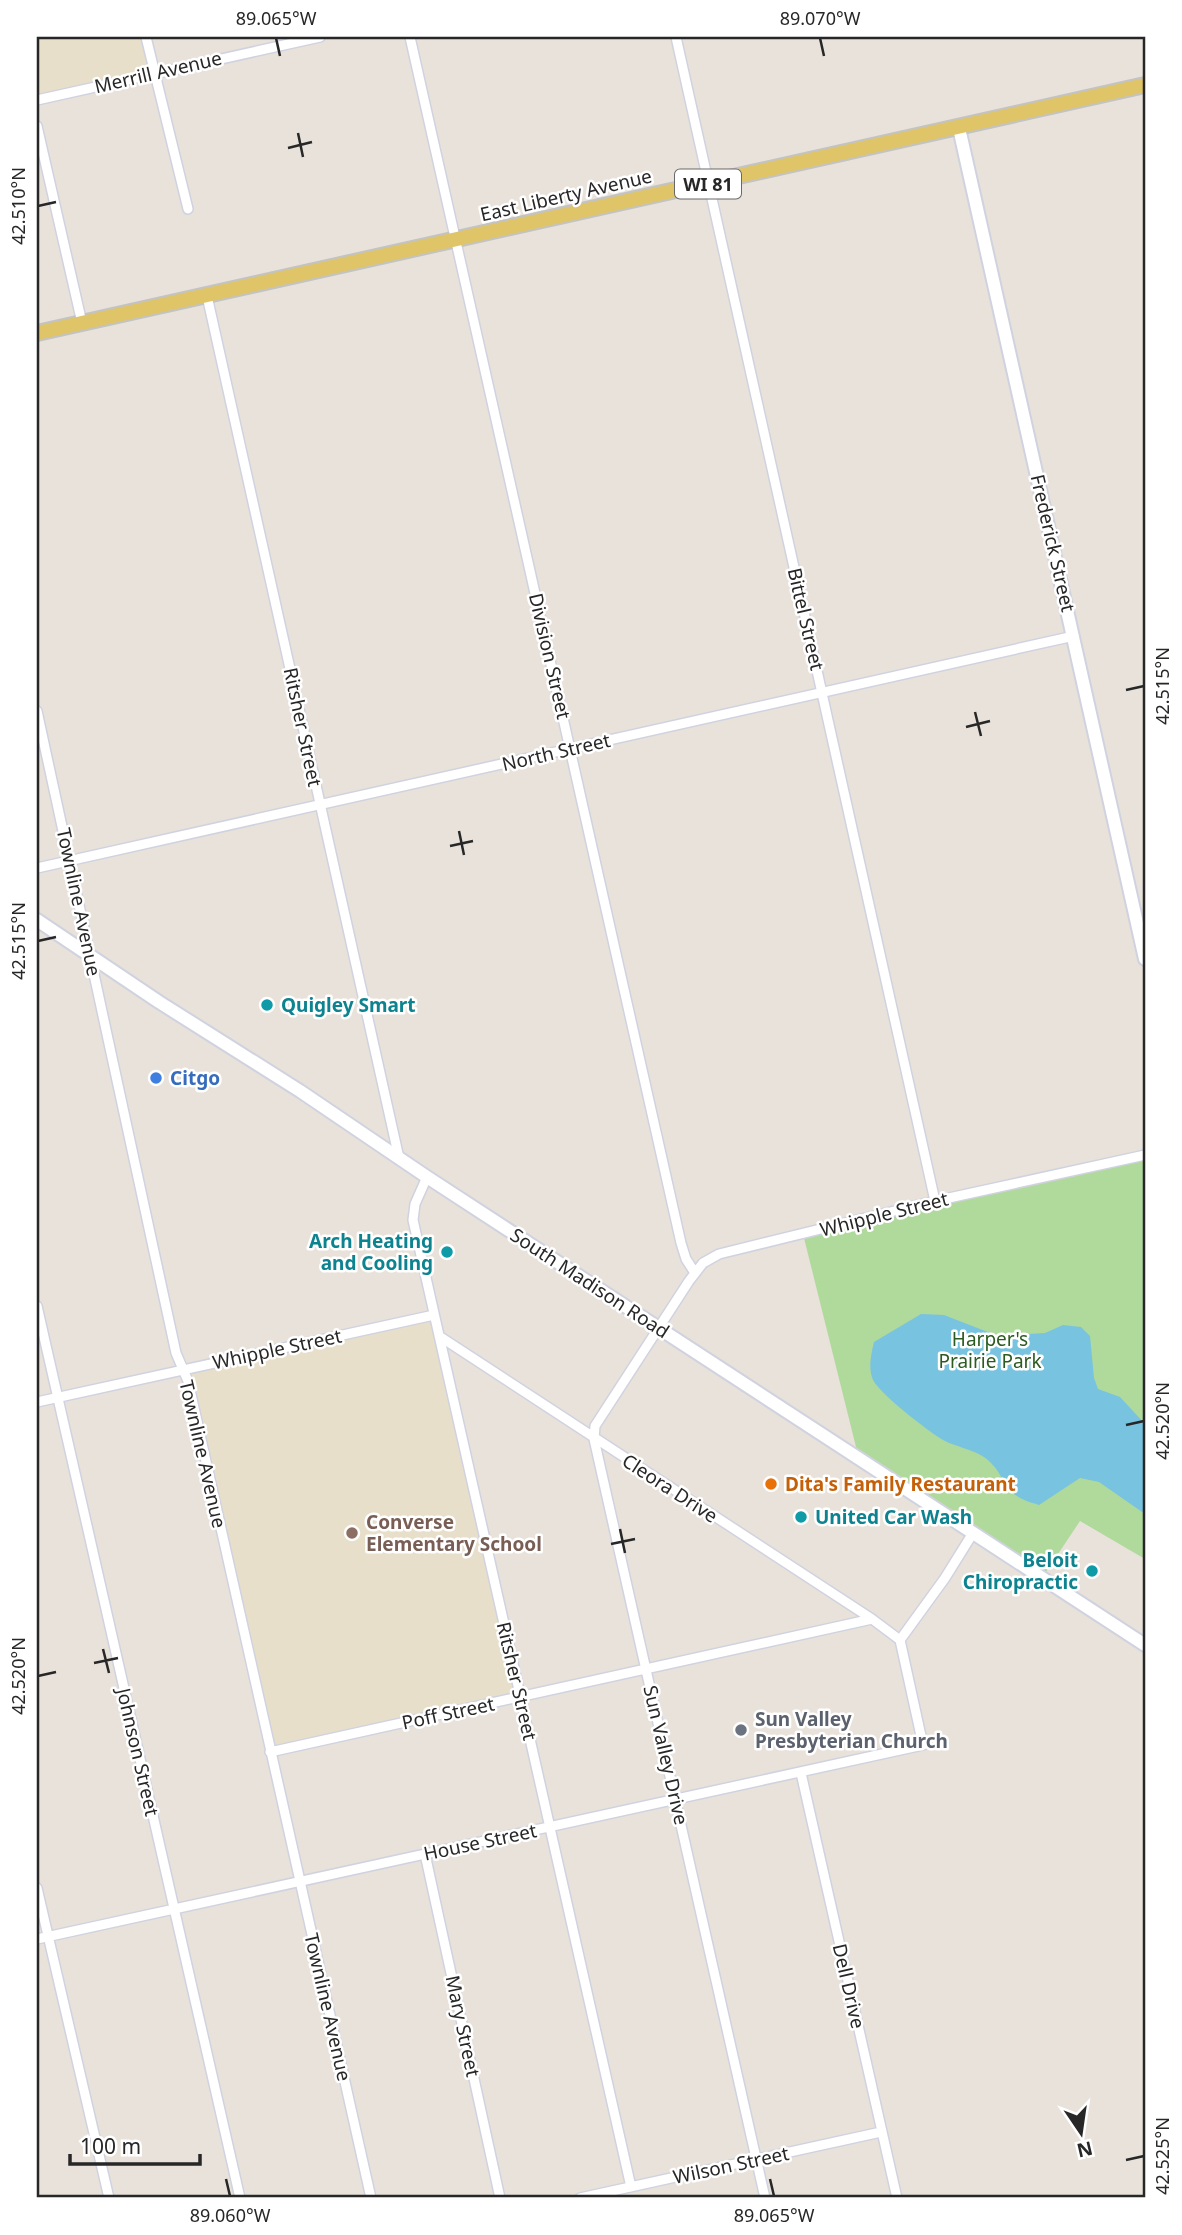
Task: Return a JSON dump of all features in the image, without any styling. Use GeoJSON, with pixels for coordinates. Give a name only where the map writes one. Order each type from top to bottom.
{"type":"FeatureCollection","features":[{"type":"Feature","properties":{"kind":"main road","name":"East Liberty Avenue"},"geometry":{"type":"LineString","coordinates":[[37,333],[1145,85]]}},
{"type":"Feature","properties":{"kind":"main road","name":"Frederick Street"},"geometry":{"type":"LineString","coordinates":[[959,128],[1145,959]]}},
{"type":"Feature","properties":{"kind":"main road","name":"South Madison Road"},"geometry":{"type":"LineString","coordinates":[[37,920],[1145,1645]]}},
{"type":"Feature","properties":{"kind":"street"},"geometry":{"type":"LineString","coordinates":[[146,37],[188,209]]}},
{"type":"Feature","properties":{"kind":"street","name":"Merrill Avenue"},"geometry":{"type":"LineString","coordinates":[[37,100],[280,41],[320,37]]}},
{"type":"Feature","properties":{"kind":"street","name":"Division Street"},"geometry":{"type":"LineString","coordinates":[[410,37],[681,1243],[686,1259],[695,1273]]}},
{"type":"Feature","properties":{"kind":"street","name":"Bittel Street"},"geometry":{"type":"LineString","coordinates":[[676,37],[935,1201]]}},
{"type":"Feature","properties":{"kind":"street"},"geometry":{"type":"LineString","coordinates":[[37,126],[82,323]]}},
{"type":"Feature","properties":{"kind":"street","name":"Ritsher Street"},"geometry":{"type":"LineString","coordinates":[[207,296],[399,1159]]}},
{"type":"Feature","properties":{"kind":"street","name":"North Street"},"geometry":{"type":"LineString","coordinates":[[37,868],[1074,636]]}},
{"type":"Feature","properties":{"kind":"street","name":"Townline Avenue"},"geometry":{"type":"LineString","coordinates":[[37,711],[176,1353],[188,1381],[371,2198]]}},
{"type":"Feature","properties":{"kind":"street","name":"Whipple Street"},"geometry":{"type":"LineString","coordinates":[[659,1328],[695,1273],[704,1263],[719,1254],[935,1201],[1145,1155]]}},
{"type":"Feature","properties":{"kind":"street","name":"Ritsher Street"},"geometry":{"type":"LineString","coordinates":[[427,1177],[415,1205],[413,1220],[631,2187]]}},
{"type":"Feature","properties":{"kind":"street","name":"Johnson Street"},"geometry":{"type":"LineString","coordinates":[[37,1306],[240,2198]]}},
{"type":"Feature","properties":{"kind":"street","name":"Whipple Street"},"geometry":{"type":"LineString","coordinates":[[37,1402],[435,1315]]}},
{"type":"Feature","properties":{"kind":"street"},"geometry":{"type":"LineString","coordinates":[[594,1439],[594,1426],[599,1417],[659,1328]]}},
{"type":"Feature","properties":{"kind":"street","name":"Cleora Drive"},"geometry":{"type":"LineString","coordinates":[[439,1336],[872,1619],[900,1640]]}},
{"type":"Feature","properties":{"kind":"street","name":"Sun Valley Drive"},"geometry":{"type":"LineString","coordinates":[[594,1439],[765,2198]]}},
{"type":"Feature","properties":{"kind":"street"},"geometry":{"type":"LineString","coordinates":[[900,1640],[974,1533]]}},
{"type":"Feature","properties":{"kind":"street","name":"Poff Street"},"geometry":{"type":"LineString","coordinates":[[270,1752],[872,1619]]}},
{"type":"Feature","properties":{"kind":"street","name":"House Street"},"geometry":{"type":"LineString","coordinates":[[37,1939],[923,1745],[900,1640]]}},
{"type":"Feature","properties":{"kind":"street","name":"Dell Drive"},"geometry":{"type":"LineString","coordinates":[[801,1773],[897,2198]]}},
{"type":"Feature","properties":{"kind":"street","name":"Mary Street"},"geometry":{"type":"LineString","coordinates":[[425,1854],[500,2198]]}},
{"type":"Feature","properties":{"kind":"street"},"geometry":{"type":"LineString","coordinates":[[37,1888],[109,2198]]}},
{"type":"Feature","properties":{"kind":"street","name":"Wilson Street"},"geometry":{"type":"LineString","coordinates":[[580,2198],[881,2132]]}},
{"type":"Feature","properties":{"kind":"shaded area"},"geometry":{"type":"Polygon","coordinates":[[[37,37],[146,37],[154,72],[37,99],[37,37]]]}},
{"type":"Feature","properties":{"kind":"shaded area","name":"Converse Elementary School"},"geometry":{"type":"Polygon","coordinates":[[[434,1315],[520,1697],[270,1752],[183,1369],[434,1315]]]}},
{"type":"Feature","properties":{"kind":"green space","name":"Harper's Prairie Park"},"geometry":{"type":"Polygon","coordinates":[[[1145,1155],[1145,1559],[1080,1521],[1042,1578],[859,1459],[803,1234],[1145,1155]]]}},
{"type":"Feature","properties":{"kind":"water"},"geometry":{"type":"Polygon","coordinates":[[[921,1314],[944,1315],[998,1336],[1045,1333],[1063,1325],[1081,1327],[1090,1336],[1094,1378],[1098,1389],[1120,1397],[1145,1424],[1145,1514],[1099,1482],[1080,1478],[1039,1505],[1026,1501],[1010,1490],[984,1457],[943,1440],[895,1403],[878,1387],[871,1375],[874,1342],[921,1314]]]}},
{"type":"Feature","properties":{"kind":"place","name":"Quigley Smart"},"geometry":{"type":"Point","coordinates":[267,1005]}},
{"type":"Feature","properties":{"kind":"place","name":"Citgo"},"geometry":{"type":"Point","coordinates":[156,1078]}},
{"type":"Feature","properties":{"kind":"place","name":"Arch Heating and Cooling"},"geometry":{"type":"Point","coordinates":[447,1252]}},
{"type":"Feature","properties":{"kind":"place","name":"Dita's Family Restaurant"},"geometry":{"type":"Point","coordinates":[771,1484]}},
{"type":"Feature","properties":{"kind":"place","name":"United Car Wash"},"geometry":{"type":"Point","coordinates":[801,1517]}},
{"type":"Feature","properties":{"kind":"place","name":"Converse Elementary School"},"geometry":{"type":"Point","coordinates":[352,1533]}},
{"type":"Feature","properties":{"kind":"place","name":"Beloit Chiropractic"},"geometry":{"type":"Point","coordinates":[1092,1571]}},
{"type":"Feature","properties":{"kind":"place","name":"Sun Valley Presbyterian Church"},"geometry":{"type":"Point","coordinates":[741,1730]}}]}
